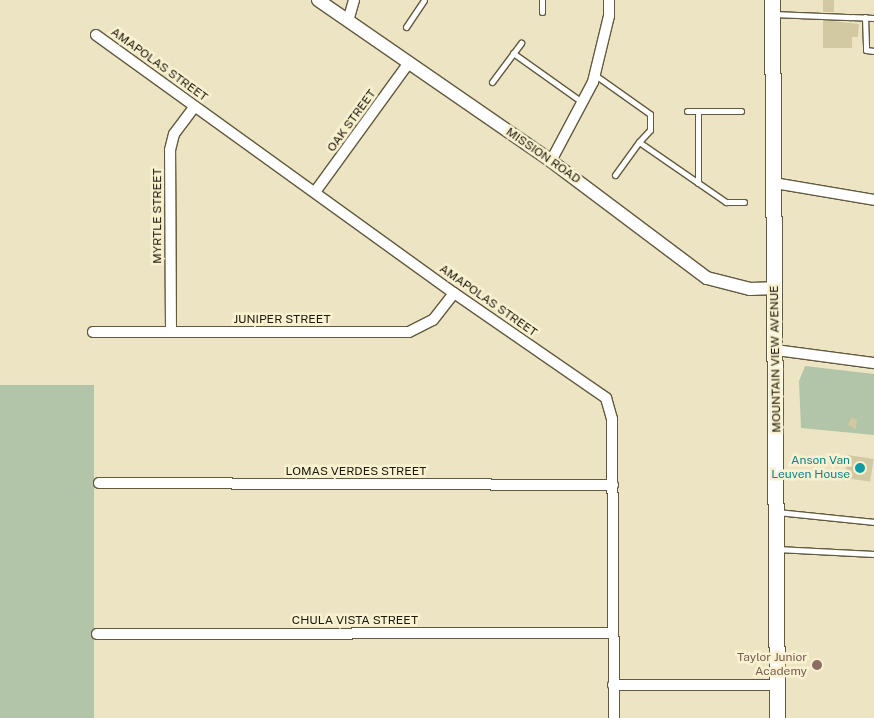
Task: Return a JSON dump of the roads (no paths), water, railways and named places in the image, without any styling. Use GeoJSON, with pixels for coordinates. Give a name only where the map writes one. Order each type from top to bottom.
{"type":"FeatureCollection","features":[{"type":"Feature","properties":{"kind":"main road","name":"MOUNTAIN VIEW AVENUE"},"geometry":{"type":"LineString","coordinates":[[772,7],[776,350],[777,718]]}},
{"type":"Feature","properties":{"kind":"street","name":"MISSION ROAD"},"geometry":{"type":"LineString","coordinates":[[318,0],[551,161],[707,278],[750,288],[775,288]]}},
{"type":"Feature","properties":{"kind":"street"},"geometry":{"type":"LineString","coordinates":[[348,21],[354,0]]}},
{"type":"Feature","properties":{"kind":"street"},"geometry":{"type":"LineString","coordinates":[[551,161],[583,102],[595,75],[609,16],[609,0]]}},
{"type":"Feature","properties":{"kind":"street","name":"AMAPOLAS STREET"},"geometry":{"type":"LineString","coordinates":[[96,35],[454,293],[606,398],[612,412],[614,485],[612,633],[614,718]]}},
{"type":"Feature","properties":{"kind":"street","name":"OAK STREET"},"geometry":{"type":"LineString","coordinates":[[315,192],[408,64]]}},
{"type":"Feature","properties":{"kind":"street","name":"MYRTLE STREET"},"geometry":{"type":"LineString","coordinates":[[171,332],[170,150],[174,134],[194,107]]}},
{"type":"Feature","properties":{"kind":"street"},"geometry":{"type":"LineString","coordinates":[[774,183],[874,200]]}},
{"type":"Feature","properties":{"kind":"street","name":"JUNIPER STREET"},"geometry":{"type":"LineString","coordinates":[[93,332],[408,332],[427,325],[454,293]]}},
{"type":"Feature","properties":{"kind":"street"},"geometry":{"type":"LineString","coordinates":[[776,350],[874,363]]}},
{"type":"Feature","properties":{"kind":"street","name":"LOMAS VERDES STREET"},"geometry":{"type":"LineString","coordinates":[[99,484],[614,485]]}},
{"type":"Feature","properties":{"kind":"street","name":"CHULA VISTA STREET"},"geometry":{"type":"LineString","coordinates":[[97,634],[612,633]]}},
{"type":"Feature","properties":{"kind":"street"},"geometry":{"type":"LineString","coordinates":[[614,685],[777,685]]}},
{"type":"Feature","properties":{"kind":"lane"},"geometry":{"type":"LineString","coordinates":[[406,27],[424,0]]}},
{"type":"Feature","properties":{"kind":"lane"},"geometry":{"type":"LineString","coordinates":[[542,0],[542,12]]}},
{"type":"Feature","properties":{"kind":"lane"},"geometry":{"type":"LineString","coordinates":[[772,7],[874,18]]}},
{"type":"Feature","properties":{"kind":"lane"},"geometry":{"type":"LineString","coordinates":[[865,17],[866,50],[874,51]]}},
{"type":"Feature","properties":{"kind":"lane"},"geometry":{"type":"LineString","coordinates":[[492,82],[521,43]]}},
{"type":"Feature","properties":{"kind":"lane"},"geometry":{"type":"LineString","coordinates":[[513,53],[583,102]]}},
{"type":"Feature","properties":{"kind":"lane"},"geometry":{"type":"LineString","coordinates":[[595,75],[650,114],[650,130],[615,175]]}},
{"type":"Feature","properties":{"kind":"lane"},"geometry":{"type":"LineString","coordinates":[[688,111],[741,111]]}},
{"type":"Feature","properties":{"kind":"lane"},"geometry":{"type":"LineString","coordinates":[[698,111],[698,183]]}},
{"type":"Feature","properties":{"kind":"lane"},"geometry":{"type":"LineString","coordinates":[[640,142],[726,202],[744,202]]}},
{"type":"Feature","properties":{"kind":"lane"},"geometry":{"type":"LineString","coordinates":[[777,512],[874,522]]}},
{"type":"Feature","properties":{"kind":"lane"},"geometry":{"type":"LineString","coordinates":[[777,549],[874,554]]}},
{"type":"Feature","properties":{"kind":"place","name":"Anson Van Leuven House"},"geometry":{"type":"Point","coordinates":[860,468]}},
{"type":"Feature","properties":{"kind":"place","name":"Taylor Junior Academy"},"geometry":{"type":"Point","coordinates":[817,665]}}]}
